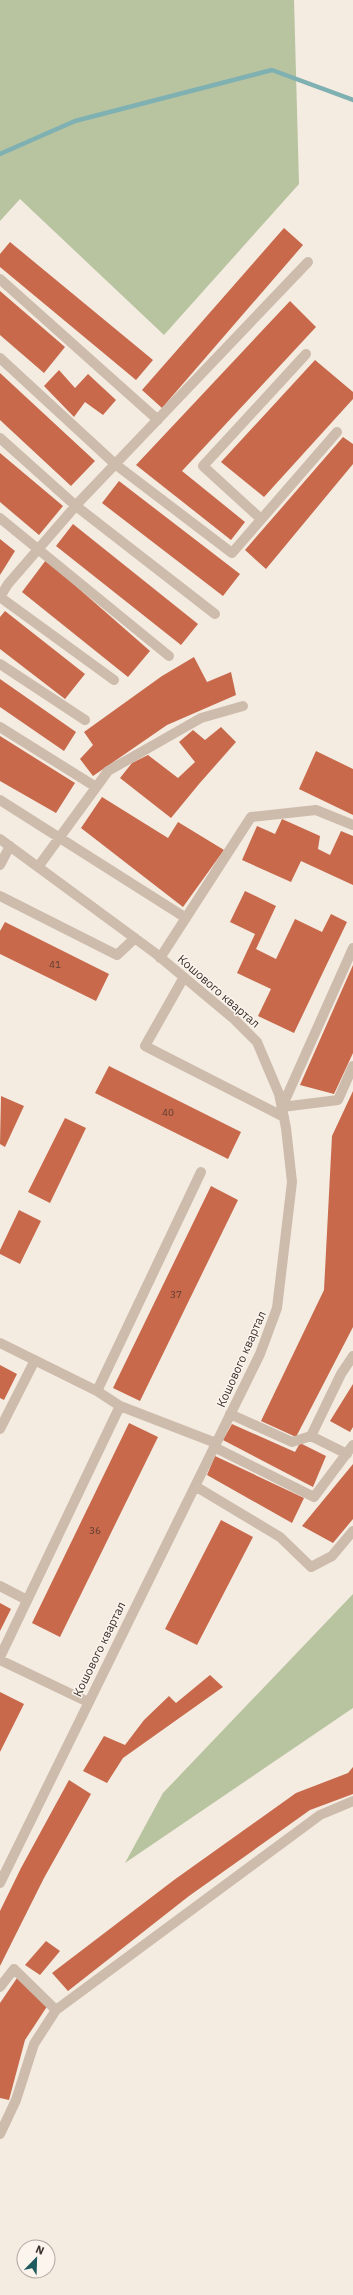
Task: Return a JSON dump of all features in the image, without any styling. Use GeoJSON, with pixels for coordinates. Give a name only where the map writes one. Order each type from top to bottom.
{"type":"FeatureCollection","features":[{"type":"Feature","properties":{"kind":"street"},"geometry":{"type":"LineString","coordinates":[[114,680],[0,597],[39,548],[76,506],[308,262]]}},
{"type":"Feature","properties":{"kind":"street"},"geometry":{"type":"LineString","coordinates":[[0,279],[158,420]]}},
{"type":"Feature","properties":{"kind":"street"},"geometry":{"type":"LineString","coordinates":[[261,519],[203,466],[306,354]]}},
{"type":"Feature","properties":{"kind":"street"},"geometry":{"type":"LineString","coordinates":[[0,358],[115,464],[232,553],[338,432]]}},
{"type":"Feature","properties":{"kind":"street"},"geometry":{"type":"LineString","coordinates":[[0,438],[76,506],[215,614]]}},
{"type":"Feature","properties":{"kind":"street"},"geometry":{"type":"LineString","coordinates":[[0,518],[39,548],[169,656]]}},
{"type":"Feature","properties":{"kind":"street"},"geometry":{"type":"LineString","coordinates":[[0,664],[85,720]]}},
{"type":"Feature","properties":{"kind":"street"},"geometry":{"type":"LineString","coordinates":[[38,867],[108,771],[201,718],[242,706]]}},
{"type":"Feature","properties":{"kind":"street"},"geometry":{"type":"LineString","coordinates":[[0,727],[96,787]]}},
{"type":"Feature","properties":{"kind":"street"},"geometry":{"type":"LineString","coordinates":[[0,800],[186,918]]}},
{"type":"Feature","properties":{"kind":"street"},"geometry":{"type":"LineString","coordinates":[[160,958],[251,817],[316,810],[353,825]]}},
{"type":"Feature","properties":{"kind":"street","name":"Кошового квартал"},"geometry":{"type":"LineString","coordinates":[[0,839],[135,938],[234,1019],[257,1042],[279,1094],[284,1117],[292,1182],[277,1308],[260,1354],[0,1883]]}},
{"type":"Feature","properties":{"kind":"street"},"geometry":{"type":"LineString","coordinates":[[0,865],[10,846]]}},
{"type":"Feature","properties":{"kind":"street"},"geometry":{"type":"LineString","coordinates":[[0,896],[117,955],[135,938]]}},
{"type":"Feature","properties":{"kind":"street"},"geometry":{"type":"LineString","coordinates":[[282,1107],[353,948]]}},
{"type":"Feature","properties":{"kind":"street"},"geometry":{"type":"LineString","coordinates":[[184,977],[145,1046],[284,1117]]}},
{"type":"Feature","properties":{"kind":"street"},"geometry":{"type":"LineString","coordinates":[[282,1107],[338,1100],[353,1066]]}},
{"type":"Feature","properties":{"kind":"street"},"geometry":{"type":"LineString","coordinates":[[97,1391],[201,1172]]}},
{"type":"Feature","properties":{"kind":"street"},"geometry":{"type":"LineString","coordinates":[[0,1343],[97,1391],[120,1406],[215,1445],[314,1497],[353,1445]]}},
{"type":"Feature","properties":{"kind":"street"},"geometry":{"type":"LineString","coordinates":[[311,1436],[341,1374],[353,1356]]}},
{"type":"Feature","properties":{"kind":"street"},"geometry":{"type":"LineString","coordinates":[[0,1429],[35,1360]]}},
{"type":"Feature","properties":{"kind":"street"},"geometry":{"type":"LineString","coordinates":[[88,1702],[0,1658],[26,1600],[120,1406]]}},
{"type":"Feature","properties":{"kind":"street"},"geometry":{"type":"LineString","coordinates":[[230,1414],[292,1442],[311,1436],[347,1454]]}},
{"type":"Feature","properties":{"kind":"street"},"geometry":{"type":"LineString","coordinates":[[195,1486],[280,1537],[311,1566],[332,1556],[353,1531]]}},
{"type":"Feature","properties":{"kind":"street"},"geometry":{"type":"LineString","coordinates":[[0,1586],[26,1600]]}},
{"type":"Feature","properties":{"kind":"street"},"geometry":{"type":"LineString","coordinates":[[0,2134],[16,2100],[34,2044],[56,2010],[320,1815],[353,1801]]}},
{"type":"Feature","properties":{"kind":"street"},"geometry":{"type":"LineString","coordinates":[[0,1987],[14,1969],[56,2010]]}},
{"type":"Feature","properties":{"kind":"green space"},"geometry":{"type":"Polygon","coordinates":[[[0,0],[294,0],[299,184],[164,335],[20,199],[0,221],[0,0]]]}},
{"type":"Feature","properties":{"kind":"green space"},"geometry":{"type":"Polygon","coordinates":[[[353,1594],[353,1708],[125,1863],[163,1793],[353,1594]]]}},
{"type":"Feature","properties":{"kind":"building"},"geometry":{"type":"Polygon","coordinates":[[[284,228],[303,245],[162,408],[142,390],[284,228]]]}},
{"type":"Feature","properties":{"kind":"building"},"geometry":{"type":"Polygon","coordinates":[[[10,242],[153,360],[136,380],[0,267],[0,254],[10,242]]]}},
{"type":"Feature","properties":{"kind":"building"},"geometry":{"type":"Polygon","coordinates":[[[0,291],[65,347],[44,373],[0,335],[0,291]]]}},
{"type":"Feature","properties":{"kind":"building"},"geometry":{"type":"Polygon","coordinates":[[[290,301],[316,327],[182,471],[245,522],[231,540],[136,465],[290,301]]]}},
{"type":"Feature","properties":{"kind":"building"},"geometry":{"type":"Polygon","coordinates":[[[315,360],[353,392],[353,399],[264,497],[221,462],[315,360]]]}},
{"type":"Feature","properties":{"kind":"building"},"geometry":{"type":"Polygon","coordinates":[[[59,370],[75,388],[88,374],[116,400],[103,415],[85,402],[74,417],[44,386],[59,370]]]}},
{"type":"Feature","properties":{"kind":"building"},"geometry":{"type":"Polygon","coordinates":[[[0,373],[95,461],[71,486],[0,420],[0,373]]]}},
{"type":"Feature","properties":{"kind":"building"},"geometry":{"type":"Polygon","coordinates":[[[343,437],[353,444],[353,464],[266,569],[245,550],[343,437]]]}},
{"type":"Feature","properties":{"kind":"building"},"geometry":{"type":"Polygon","coordinates":[[[0,453],[63,506],[39,535],[0,502],[0,453]]]}},
{"type":"Feature","properties":{"kind":"building"},"geometry":{"type":"Polygon","coordinates":[[[119,481],[240,574],[223,596],[102,503],[119,481]]]}},
{"type":"Feature","properties":{"kind":"building"},"geometry":{"type":"Polygon","coordinates":[[[73,524],[198,624],[181,645],[56,546],[73,524]]]}},
{"type":"Feature","properties":{"kind":"building"},"geometry":{"type":"Polygon","coordinates":[[[0,539],[15,551],[0,575],[0,539]]]}},
{"type":"Feature","properties":{"kind":"building"},"geometry":{"type":"Polygon","coordinates":[[[46,560],[150,651],[128,677],[22,592],[46,560]]]}},
{"type":"Feature","properties":{"kind":"building"},"geometry":{"type":"Polygon","coordinates":[[[5,611],[85,674],[65,699],[0,649],[0,617],[5,611]]]}},
{"type":"Feature","properties":{"kind":"building"},"geometry":{"type":"Polygon","coordinates":[[[194,657],[207,682],[231,672],[236,695],[167,725],[93,776],[80,759],[93,745],[84,732],[162,676],[194,657]]]}},
{"type":"Feature","properties":{"kind":"building"},"geometry":{"type":"Polygon","coordinates":[[[0,679],[76,732],[64,751],[0,707],[0,679]]]}},
{"type":"Feature","properties":{"kind":"building"},"geometry":{"type":"Polygon","coordinates":[[[221,727],[236,742],[171,818],[120,778],[132,763],[148,755],[178,778],[195,762],[179,742],[193,730],[205,740],[221,727]]]}},
{"type":"Feature","properties":{"kind":"building"},"geometry":{"type":"Polygon","coordinates":[[[0,736],[75,783],[56,813],[0,781],[0,736]]]}},
{"type":"Feature","properties":{"kind":"building"},"geometry":{"type":"Polygon","coordinates":[[[316,751],[353,769],[353,815],[299,789],[316,751]]]}},
{"type":"Feature","properties":{"kind":"building"},"geometry":{"type":"Polygon","coordinates":[[[102,797],[168,838],[178,822],[224,850],[183,907],[81,828],[102,797]]]}},
{"type":"Feature","properties":{"kind":"building"},"geometry":{"type":"Polygon","coordinates":[[[282,819],[320,836],[318,849],[330,855],[341,831],[353,836],[353,885],[301,861],[291,882],[242,860],[257,826],[275,834],[282,819]]]}},
{"type":"Feature","properties":{"kind":"building"},"geometry":{"type":"Polygon","coordinates":[[[245,891],[276,906],[256,949],[276,959],[295,919],[322,932],[331,914],[347,922],[294,1033],[258,1016],[271,989],[237,973],[255,934],[230,922],[245,891]]]}},
{"type":"Feature","properties":{"kind":"building"},"geometry":{"type":"Polygon","coordinates":[[[5,922],[109,974],[96,1001],[0,954],[0,931],[5,922]]]}},
{"type":"Feature","properties":{"kind":"building"},"geometry":{"type":"Polygon","coordinates":[[[353,965],[353,1053],[334,1094],[300,1085],[353,965]]]}},
{"type":"Feature","properties":{"kind":"building"},"geometry":{"type":"Polygon","coordinates":[[[109,1066],[241,1132],[228,1159],[95,1093],[109,1066]]]}},
{"type":"Feature","properties":{"kind":"building"},"geometry":{"type":"Polygon","coordinates":[[[353,1091],[353,1327],[296,1437],[261,1421],[324,1290],[332,1136],[353,1091]]]}},
{"type":"Feature","properties":{"kind":"building"},"geometry":{"type":"Polygon","coordinates":[[[1,1096],[24,1106],[5,1147],[0,1144],[1,1096]]]}},
{"type":"Feature","properties":{"kind":"building"},"geometry":{"type":"Polygon","coordinates":[[[65,1118],[86,1128],[50,1203],[28,1192],[65,1118]]]}},
{"type":"Feature","properties":{"kind":"building"},"geometry":{"type":"Polygon","coordinates":[[[211,1186],[238,1200],[140,1401],[113,1388],[211,1186]]]}},
{"type":"Feature","properties":{"kind":"building"},"geometry":{"type":"Polygon","coordinates":[[[19,1210],[41,1221],[20,1264],[0,1254],[0,1250],[19,1210]]]}},
{"type":"Feature","properties":{"kind":"building"},"geometry":{"type":"Polygon","coordinates":[[[0,1365],[17,1374],[4,1400],[0,1398],[0,1365]]]}},
{"type":"Feature","properties":{"kind":"building"},"geometry":{"type":"Polygon","coordinates":[[[353,1384],[353,1427],[350,1432],[330,1421],[353,1384]]]}},
{"type":"Feature","properties":{"kind":"building"},"geometry":{"type":"Polygon","coordinates":[[[129,1423],[158,1437],[60,1637],[32,1623],[129,1423]]]}},
{"type":"Feature","properties":{"kind":"building"},"geometry":{"type":"Polygon","coordinates":[[[232,1424],[295,1452],[300,1443],[326,1456],[313,1487],[223,1440],[232,1424]]]}},
{"type":"Feature","properties":{"kind":"building"},"geometry":{"type":"Polygon","coordinates":[[[215,1456],[304,1498],[292,1523],[207,1475],[215,1456]]]}},
{"type":"Feature","properties":{"kind":"building"},"geometry":{"type":"Polygon","coordinates":[[[353,1464],[353,1519],[333,1543],[302,1526],[353,1464]]]}},
{"type":"Feature","properties":{"kind":"building"},"geometry":{"type":"Polygon","coordinates":[[[221,1520],[253,1537],[197,1645],[165,1629],[221,1520]]]}},
{"type":"Feature","properties":{"kind":"building"},"geometry":{"type":"Polygon","coordinates":[[[0,1603],[11,1609],[0,1631],[0,1603]]]}},
{"type":"Feature","properties":{"kind":"building"},"geometry":{"type":"Polygon","coordinates":[[[210,1675],[223,1687],[123,1758],[107,1783],[83,1771],[104,1736],[125,1745],[144,1720],[169,1696],[176,1703],[210,1675]]]}},
{"type":"Feature","properties":{"kind":"building"},"geometry":{"type":"Polygon","coordinates":[[[0,1692],[24,1704],[0,1752],[0,1692]]]}},
{"type":"Feature","properties":{"kind":"building"},"geometry":{"type":"Polygon","coordinates":[[[353,1767],[353,1794],[310,1810],[189,1896],[68,1991],[52,1973],[174,1880],[296,1793],[348,1773],[353,1767]]]}},
{"type":"Feature","properties":{"kind":"building"},"geometry":{"type":"Polygon","coordinates":[[[69,1780],[91,1794],[44,1878],[0,1966],[0,1911],[21,1868],[69,1780]]]}},
{"type":"Feature","properties":{"kind":"building"},"geometry":{"type":"Polygon","coordinates":[[[46,1941],[60,1951],[40,1975],[25,1965],[46,1941]]]}},
{"type":"Feature","properties":{"kind":"building"},"geometry":{"type":"Polygon","coordinates":[[[17,1978],[48,2005],[25,2040],[9,2100],[0,2098],[0,2003],[17,1978]]]}},
{"type":"Feature","properties":{"kind":"waterway"},"geometry":{"type":"LineString","coordinates":[[0,154],[75,121],[272,70],[353,100]]}}]}
